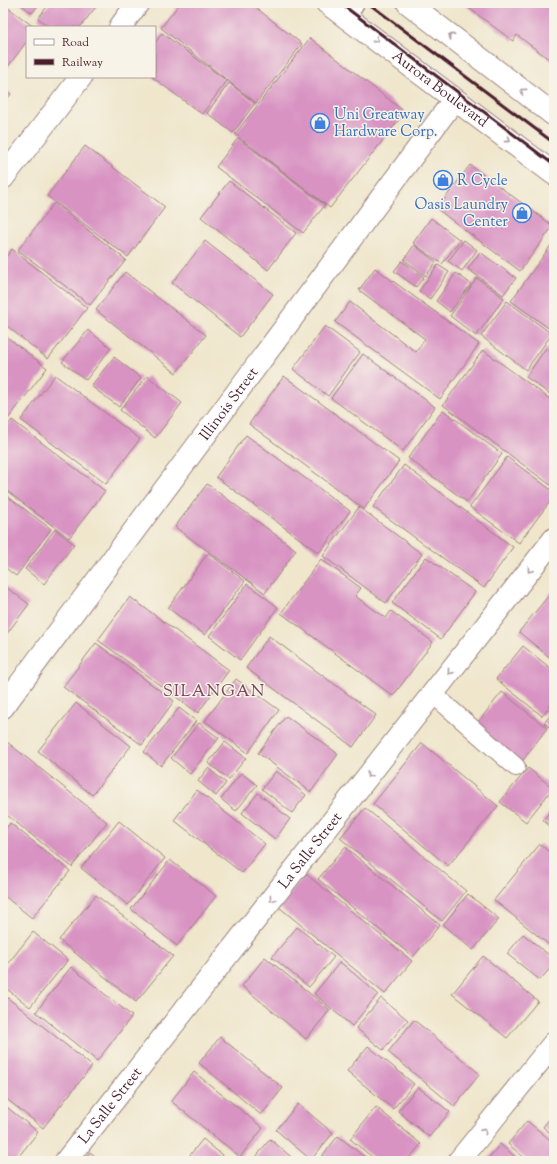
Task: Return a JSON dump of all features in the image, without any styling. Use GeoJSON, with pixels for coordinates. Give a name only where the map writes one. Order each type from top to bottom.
{"type":"FeatureCollection","features":[{"type":"Feature","properties":{"kind":"street"},"geometry":{"type":"LineString","coordinates":[[121,26],[138,3]]}},
{"type":"Feature","properties":{"kind":"street","name":"Aurora Boulevard"},"geometry":{"type":"LineString","coordinates":[[327,3],[349,10],[454,100],[554,174]]}},
{"type":"Feature","properties":{"kind":"street"},"geometry":{"type":"LineString","coordinates":[[408,3],[554,115]]}},
{"type":"Feature","properties":{"kind":"street"},"geometry":{"type":"LineString","coordinates":[[3,178],[80,78]]}},
{"type":"Feature","properties":{"kind":"street","name":"Illinois Street"},"geometry":{"type":"LineString","coordinates":[[3,707],[454,100]]}},
{"type":"Feature","properties":{"kind":"street","name":"La Salle Street"},"geometry":{"type":"LineString","coordinates":[[66,1161],[554,539]]}},
{"type":"Feature","properties":{"kind":"street"},"geometry":{"type":"LineString","coordinates":[[460,1161],[554,1043]]}},
{"type":"Feature","properties":{"kind":"lane"},"geometry":{"type":"LineString","coordinates":[[433,694],[516,767]]}},
{"type":"Feature","properties":{"kind":"building"},"geometry":{"type":"Polygon","coordinates":[[[19,3],[40,3],[32,13],[19,3]]]}},
{"type":"Feature","properties":{"kind":"building"},"geometry":{"type":"Polygon","coordinates":[[[50,3],[99,3],[81,26],[48,26],[38,18],[50,3]]]}},
{"type":"Feature","properties":{"kind":"building"},"geometry":{"type":"Polygon","coordinates":[[[180,3],[250,3],[302,44],[256,103],[161,28],[180,3]]]}},
{"type":"Feature","properties":{"kind":"building"},"geometry":{"type":"Polygon","coordinates":[[[462,3],[554,3],[554,63],[517,35],[513,41],[462,3]]]}},
{"type":"Feature","properties":{"kind":"building"},"geometry":{"type":"Polygon","coordinates":[[[3,4],[33,26],[26,26],[26,42],[7,68],[3,64],[3,4]]]}},
{"type":"Feature","properties":{"kind":"building"},"geometry":{"type":"Polygon","coordinates":[[[162,33],[227,81],[202,114],[153,78],[156,78],[156,42],[162,33]]]}},
{"type":"Feature","properties":{"kind":"building","name":"Uni Greatway Hardware Corp."},"geometry":{"type":"Polygon","coordinates":[[[310,38],[405,112],[330,208],[235,134],[310,38]]]}},
{"type":"Feature","properties":{"kind":"building"},"geometry":{"type":"Polygon","coordinates":[[[229,83],[255,103],[233,133],[207,113],[229,83]]]}},
{"type":"Feature","properties":{"kind":"building"},"geometry":{"type":"Polygon","coordinates":[[[3,88],[11,94],[3,104],[3,88]]]}},
{"type":"Feature","properties":{"kind":"building"},"geometry":{"type":"Polygon","coordinates":[[[238,138],[325,205],[303,233],[216,167],[238,138]]]}},
{"type":"Feature","properties":{"kind":"building"},"geometry":{"type":"Polygon","coordinates":[[[85,146],[165,207],[128,257],[47,196],[85,146]]]}},
{"type":"Feature","properties":{"kind":"building"},"geometry":{"type":"Polygon","coordinates":[[[470,165],[553,226],[520,271],[437,209],[470,165]]]}},
{"type":"Feature","properties":{"kind":"building"},"geometry":{"type":"Polygon","coordinates":[[[229,181],[296,233],[268,270],[201,217],[229,181]]]}},
{"type":"Feature","properties":{"kind":"building"},"geometry":{"type":"Polygon","coordinates":[[[54,203],[126,260],[90,305],[18,250],[54,203]]]}},
{"type":"Feature","properties":{"kind":"building"},"geometry":{"type":"Polygon","coordinates":[[[431,218],[460,240],[442,264],[413,243],[431,218]]]}},
{"type":"Feature","properties":{"kind":"building"},"geometry":{"type":"Polygon","coordinates":[[[464,240],[477,250],[462,271],[448,261],[464,240]]]}},
{"type":"Feature","properties":{"kind":"building"},"geometry":{"type":"Polygon","coordinates":[[[205,241],[273,294],[240,337],[172,283],[205,241]]]}},
{"type":"Feature","properties":{"kind":"building"},"geometry":{"type":"Polygon","coordinates":[[[554,241],[554,332],[511,301],[554,241]]]}},
{"type":"Feature","properties":{"kind":"building"},"geometry":{"type":"Polygon","coordinates":[[[414,245],[436,262],[426,276],[404,260],[414,245]]]}},
{"type":"Feature","properties":{"kind":"building"},"geometry":{"type":"Polygon","coordinates":[[[12,249],[87,308],[48,359],[3,323],[3,261],[12,249]]]}},
{"type":"Feature","properties":{"kind":"building"},"geometry":{"type":"Polygon","coordinates":[[[480,252],[516,278],[503,295],[468,269],[480,252]]]}},
{"type":"Feature","properties":{"kind":"building"},"geometry":{"type":"Polygon","coordinates":[[[402,261],[424,277],[416,287],[394,271],[402,261]]]}},
{"type":"Feature","properties":{"kind":"building"},"geometry":{"type":"Polygon","coordinates":[[[438,265],[449,272],[430,299],[419,291],[438,265]]]}},
{"type":"Feature","properties":{"kind":"building"},"geometry":{"type":"Polygon","coordinates":[[[375,268],[479,344],[440,399],[335,322],[350,302],[416,352],[425,339],[359,290],[375,268]]]}},
{"type":"Feature","properties":{"kind":"building"},"geometry":{"type":"Polygon","coordinates":[[[125,272],[206,335],[176,373],[96,310],[125,272]]]}},
{"type":"Feature","properties":{"kind":"building"},"geometry":{"type":"Polygon","coordinates":[[[456,273],[471,284],[450,312],[436,301],[456,273]]]}},
{"type":"Feature","properties":{"kind":"building"},"geometry":{"type":"Polygon","coordinates":[[[477,278],[504,298],[476,336],[450,316],[477,278]]]}},
{"type":"Feature","properties":{"kind":"building"},"geometry":{"type":"Polygon","coordinates":[[[507,301],[552,334],[526,370],[481,336],[507,301]]]}},
{"type":"Feature","properties":{"kind":"building"},"geometry":{"type":"Polygon","coordinates":[[[325,326],[360,352],[328,396],[293,369],[325,326]]]}},
{"type":"Feature","properties":{"kind":"building"},"geometry":{"type":"Polygon","coordinates":[[[88,330],[111,348],[86,380],[62,362],[88,330]]]}},
{"type":"Feature","properties":{"kind":"building"},"geometry":{"type":"Polygon","coordinates":[[[3,334],[47,368],[8,419],[3,415],[3,334]]]}},
{"type":"Feature","properties":{"kind":"building"},"geometry":{"type":"Polygon","coordinates":[[[546,348],[554,354],[554,397],[526,377],[546,348]]]}},
{"type":"Feature","properties":{"kind":"building"},"geometry":{"type":"Polygon","coordinates":[[[483,350],[554,402],[553,487],[443,405],[483,350]]]}},
{"type":"Feature","properties":{"kind":"building"},"geometry":{"type":"Polygon","coordinates":[[[363,354],[435,407],[403,451],[331,398],[363,354]]]}},
{"type":"Feature","properties":{"kind":"building"},"geometry":{"type":"Polygon","coordinates":[[[114,357],[141,378],[119,407],[91,386],[114,357]]]}},
{"type":"Feature","properties":{"kind":"building"},"geometry":{"type":"Polygon","coordinates":[[[55,375],[140,439],[106,484],[21,420],[55,375]]]}},
{"type":"Feature","properties":{"kind":"building"},"geometry":{"type":"Polygon","coordinates":[[[147,376],[182,403],[155,438],[120,410],[147,376]]]}},
{"type":"Feature","properties":{"kind":"building"},"geometry":{"type":"Polygon","coordinates":[[[284,376],[399,461],[364,509],[249,424],[284,376]]]}},
{"type":"Feature","properties":{"kind":"building"},"geometry":{"type":"Polygon","coordinates":[[[443,410],[502,454],[467,502],[408,458],[443,410]]]}},
{"type":"Feature","properties":{"kind":"building"},"geometry":{"type":"Polygon","coordinates":[[[12,420],[105,491],[69,538],[3,488],[3,431],[12,420]]]}},
{"type":"Feature","properties":{"kind":"building"},"geometry":{"type":"Polygon","coordinates":[[[246,435],[350,511],[319,553],[216,477],[246,435]]]}},
{"type":"Feature","properties":{"kind":"building"},"geometry":{"type":"Polygon","coordinates":[[[507,457],[554,492],[554,496],[519,543],[470,507],[507,457]]]}},
{"type":"Feature","properties":{"kind":"building"},"geometry":{"type":"Polygon","coordinates":[[[404,465],[513,547],[484,588],[373,507],[404,465]]]}},
{"type":"Feature","properties":{"kind":"building"},"geometry":{"type":"Polygon","coordinates":[[[207,484],[296,550],[265,593],[175,527],[207,484]]]}},
{"type":"Feature","properties":{"kind":"building"},"geometry":{"type":"Polygon","coordinates":[[[3,493],[51,529],[16,576],[3,566],[3,493]]]}},
{"type":"Feature","properties":{"kind":"building"},"geometry":{"type":"Polygon","coordinates":[[[359,507],[422,554],[386,603],[323,556],[359,507]]]}},
{"type":"Feature","properties":{"kind":"building"},"geometry":{"type":"Polygon","coordinates":[[[55,529],[74,544],[44,584],[25,569],[55,529]]]}},
{"type":"Feature","properties":{"kind":"building"},"geometry":{"type":"Polygon","coordinates":[[[208,553],[245,581],[205,635],[168,608],[208,553]]]}},
{"type":"Feature","properties":{"kind":"building"},"geometry":{"type":"Polygon","coordinates":[[[426,557],[475,592],[441,639],[392,603],[426,557]]]}},
{"type":"Feature","properties":{"kind":"building"},"geometry":{"type":"Polygon","coordinates":[[[321,559],[361,588],[355,596],[386,618],[391,611],[433,642],[393,696],[281,613],[321,559]]]}},
{"type":"Feature","properties":{"kind":"building"},"geometry":{"type":"Polygon","coordinates":[[[247,584],[278,607],[240,660],[209,636],[247,584]]]}},
{"type":"Feature","properties":{"kind":"building"},"geometry":{"type":"Polygon","coordinates":[[[3,585],[29,604],[3,639],[3,585]]]}},
{"type":"Feature","properties":{"kind":"building"},"geometry":{"type":"Polygon","coordinates":[[[554,589],[554,661],[519,632],[554,589]]]}},
{"type":"Feature","properties":{"kind":"building"},"geometry":{"type":"Polygon","coordinates":[[[130,597],[229,670],[198,713],[98,640],[130,597]]]}},
{"type":"Feature","properties":{"kind":"building"},"geometry":{"type":"Polygon","coordinates":[[[269,636],[376,715],[353,747],[246,668],[269,636]]]}},
{"type":"Feature","properties":{"kind":"building"},"geometry":{"type":"Polygon","coordinates":[[[96,643],[174,701],[142,745],[63,687],[96,643]]]}},
{"type":"Feature","properties":{"kind":"building"},"geometry":{"type":"Polygon","coordinates":[[[523,646],[554,671],[554,701],[542,716],[496,679],[523,646]]]}},
{"type":"Feature","properties":{"kind":"building"},"geometry":{"type":"Polygon","coordinates":[[[236,679],[279,710],[248,753],[205,721],[236,679]]]}},
{"type":"Feature","properties":{"kind":"building"},"geometry":{"type":"Polygon","coordinates":[[[502,692],[547,728],[520,764],[474,727],[502,692]]]}},
{"type":"Feature","properties":{"kind":"building"},"geometry":{"type":"Polygon","coordinates":[[[76,703],[131,746],[92,795],[38,751],[76,703]]]}},
{"type":"Feature","properties":{"kind":"building"},"geometry":{"type":"Polygon","coordinates":[[[179,708],[196,721],[161,766],[144,752],[179,708]]]}},
{"type":"Feature","properties":{"kind":"building"},"geometry":{"type":"Polygon","coordinates":[[[554,711],[554,731],[544,723],[554,711]]]}},
{"type":"Feature","properties":{"kind":"building"},"geometry":{"type":"Polygon","coordinates":[[[286,716],[338,754],[311,792],[258,753],[286,716]]]}},
{"type":"Feature","properties":{"kind":"building"},"geometry":{"type":"Polygon","coordinates":[[[199,723],[219,738],[190,774],[171,758],[199,723]]]}},
{"type":"Feature","properties":{"kind":"building"},"geometry":{"type":"Polygon","coordinates":[[[7,742],[107,822],[72,867],[3,812],[3,747],[7,742]]]}},
{"type":"Feature","properties":{"kind":"building"},"geometry":{"type":"Polygon","coordinates":[[[225,742],[246,758],[229,779],[208,763],[225,742]]]}},
{"type":"Feature","properties":{"kind":"building"},"geometry":{"type":"Polygon","coordinates":[[[422,743],[498,806],[448,866],[373,804],[422,743]]]}},
{"type":"Feature","properties":{"kind":"building"},"geometry":{"type":"Polygon","coordinates":[[[208,768],[226,783],[216,796],[198,781],[208,768]]]}},
{"type":"Feature","properties":{"kind":"building"},"geometry":{"type":"Polygon","coordinates":[[[528,768],[553,788],[526,822],[500,802],[528,768]]]}},
{"type":"Feature","properties":{"kind":"building"},"geometry":{"type":"Polygon","coordinates":[[[276,771],[306,795],[292,813],[262,789],[276,771]]]}},
{"type":"Feature","properties":{"kind":"building"},"geometry":{"type":"Polygon","coordinates":[[[241,773],[257,785],[236,811],[221,799],[241,773]]]}},
{"type":"Feature","properties":{"kind":"building"},"geometry":{"type":"Polygon","coordinates":[[[197,790],[265,844],[242,873],[174,820],[197,790]]]}},
{"type":"Feature","properties":{"kind":"building"},"geometry":{"type":"Polygon","coordinates":[[[258,793],[290,819],[275,839],[242,813],[258,793]]]}},
{"type":"Feature","properties":{"kind":"building"},"geometry":{"type":"Polygon","coordinates":[[[554,807],[554,830],[543,820],[554,807]]]}},
{"type":"Feature","properties":{"kind":"building"},"geometry":{"type":"Polygon","coordinates":[[[365,808],[466,891],[442,921],[340,838],[365,808]]]}},
{"type":"Feature","properties":{"kind":"building"},"geometry":{"type":"Polygon","coordinates":[[[119,821],[165,858],[128,905],[81,868],[119,821]]]}},
{"type":"Feature","properties":{"kind":"building"},"geometry":{"type":"Polygon","coordinates":[[[10,823],[70,871],[32,918],[3,895],[3,833],[10,823]]]}},
{"type":"Feature","properties":{"kind":"building"},"geometry":{"type":"Polygon","coordinates":[[[540,844],[554,856],[554,949],[494,900],[540,844]]]}},
{"type":"Feature","properties":{"kind":"building"},"geometry":{"type":"Polygon","coordinates":[[[345,847],[440,925],[413,957],[318,879],[345,847]]]}},
{"type":"Feature","properties":{"kind":"building"},"geometry":{"type":"Polygon","coordinates":[[[170,860],[216,896],[177,946],[131,909],[170,860]]]}},
{"type":"Feature","properties":{"kind":"building"},"geometry":{"type":"Polygon","coordinates":[[[306,874],[412,961],[385,994],[279,907],[306,874]]]}},
{"type":"Feature","properties":{"kind":"building"},"geometry":{"type":"Polygon","coordinates":[[[468,894],[499,919],[473,950],[443,925],[468,894]]]}},
{"type":"Feature","properties":{"kind":"building"},"geometry":{"type":"Polygon","coordinates":[[[96,895],[173,956],[136,1002],[59,940],[96,895]]]}},
{"type":"Feature","properties":{"kind":"building"},"geometry":{"type":"Polygon","coordinates":[[[297,927],[334,957],[309,987],[272,957],[297,927]]]}},
{"type":"Feature","properties":{"kind":"building"},"geometry":{"type":"Polygon","coordinates":[[[33,932],[68,960],[30,1007],[3,986],[3,970],[33,932]]]}},
{"type":"Feature","properties":{"kind":"building"},"geometry":{"type":"Polygon","coordinates":[[[523,934],[554,959],[554,964],[540,980],[507,954],[523,934]]]}},
{"type":"Feature","properties":{"kind":"building"},"geometry":{"type":"Polygon","coordinates":[[[483,956],[538,1001],[507,1038],[452,994],[483,956]]]}},
{"type":"Feature","properties":{"kind":"building"},"geometry":{"type":"Polygon","coordinates":[[[265,957],[330,1010],[306,1039],[242,986],[265,957]]]}},
{"type":"Feature","properties":{"kind":"building"},"geometry":{"type":"Polygon","coordinates":[[[340,962],[378,994],[352,1026],[314,994],[340,962]]]}},
{"type":"Feature","properties":{"kind":"building"},"geometry":{"type":"Polygon","coordinates":[[[71,967],[132,1016],[97,1061],[36,1012],[71,967]]]}},
{"type":"Feature","properties":{"kind":"building"},"geometry":{"type":"Polygon","coordinates":[[[3,994],[92,1066],[43,1128],[3,1096],[3,994]]]}},
{"type":"Feature","properties":{"kind":"building"},"geometry":{"type":"Polygon","coordinates":[[[381,998],[408,1020],[383,1050],[356,1028],[381,998]]]}},
{"type":"Feature","properties":{"kind":"building"},"geometry":{"type":"Polygon","coordinates":[[[414,1020],[480,1074],[454,1106],[388,1052],[414,1020]]]}},
{"type":"Feature","properties":{"kind":"building"},"geometry":{"type":"Polygon","coordinates":[[[220,1037],[283,1088],[261,1115],[199,1063],[220,1037]]]}},
{"type":"Feature","properties":{"kind":"building"},"geometry":{"type":"Polygon","coordinates":[[[368,1046],[414,1084],[393,1109],[347,1071],[368,1046]]]}},
{"type":"Feature","properties":{"kind":"building"},"geometry":{"type":"Polygon","coordinates":[[[194,1072],[263,1128],[240,1157],[171,1101],[194,1072]]]}},
{"type":"Feature","properties":{"kind":"building"},"geometry":{"type":"Polygon","coordinates":[[[418,1087],[450,1112],[429,1137],[398,1111],[418,1087]]]}},
{"type":"Feature","properties":{"kind":"building"},"geometry":{"type":"Polygon","coordinates":[[[3,1104],[38,1132],[15,1161],[3,1161],[3,1104]]]}},
{"type":"Feature","properties":{"kind":"building"},"geometry":{"type":"Polygon","coordinates":[[[298,1104],[333,1133],[311,1160],[276,1130],[298,1104]]]}},
{"type":"Feature","properties":{"kind":"building"},"geometry":{"type":"Polygon","coordinates":[[[376,1107],[421,1144],[407,1161],[377,1161],[350,1139],[376,1107]]]}},
{"type":"Feature","properties":{"kind":"building"},"geometry":{"type":"Polygon","coordinates":[[[554,1113],[554,1136],[543,1127],[554,1113]]]}},
{"type":"Feature","properties":{"kind":"building"},"geometry":{"type":"Polygon","coordinates":[[[527,1121],[554,1143],[554,1161],[528,1161],[508,1144],[527,1121]]]}},
{"type":"Feature","properties":{"kind":"building"},"geometry":{"type":"Polygon","coordinates":[[[338,1136],[370,1161],[318,1161],[338,1136]]]}},
{"type":"Feature","properties":{"kind":"building"},"geometry":{"type":"Polygon","coordinates":[[[203,1139],[229,1161],[185,1161],[203,1139]]]}},
{"type":"Feature","properties":{"kind":"building"},"geometry":{"type":"Polygon","coordinates":[[[270,1139],[296,1161],[253,1161],[270,1139]]]}},
{"type":"Feature","properties":{"kind":"building"},"geometry":{"type":"Polygon","coordinates":[[[500,1144],[520,1161],[486,1161],[500,1144]]]}},
{"type":"Feature","properties":{"kind":"building"},"geometry":{"type":"Polygon","coordinates":[[[90,1152],[101,1161],[83,1161],[90,1152]]]}},
{"type":"Feature","properties":{"kind":"railway"},"geometry":{"type":"LineString","coordinates":[[340,3],[554,165]]}},
{"type":"Feature","properties":{"kind":"railway"},"geometry":{"type":"LineString","coordinates":[[368,3],[554,143]]}},
{"type":"Feature","properties":{"kind":"place","name":"Uni Greatway Hardware Corp."},"geometry":{"type":"Point","coordinates":[320,123]}},
{"type":"Feature","properties":{"kind":"place","name":"R Cycle"},"geometry":{"type":"Point","coordinates":[443,180]}},
{"type":"Feature","properties":{"kind":"place","name":"Oasis Laundry Center"},"geometry":{"type":"Point","coordinates":[522,213]}},
{"type":"Feature","properties":{"kind":"district","name":"SILANGAN"},"geometry":{"type":"Point","coordinates":[214,690]}}]}
